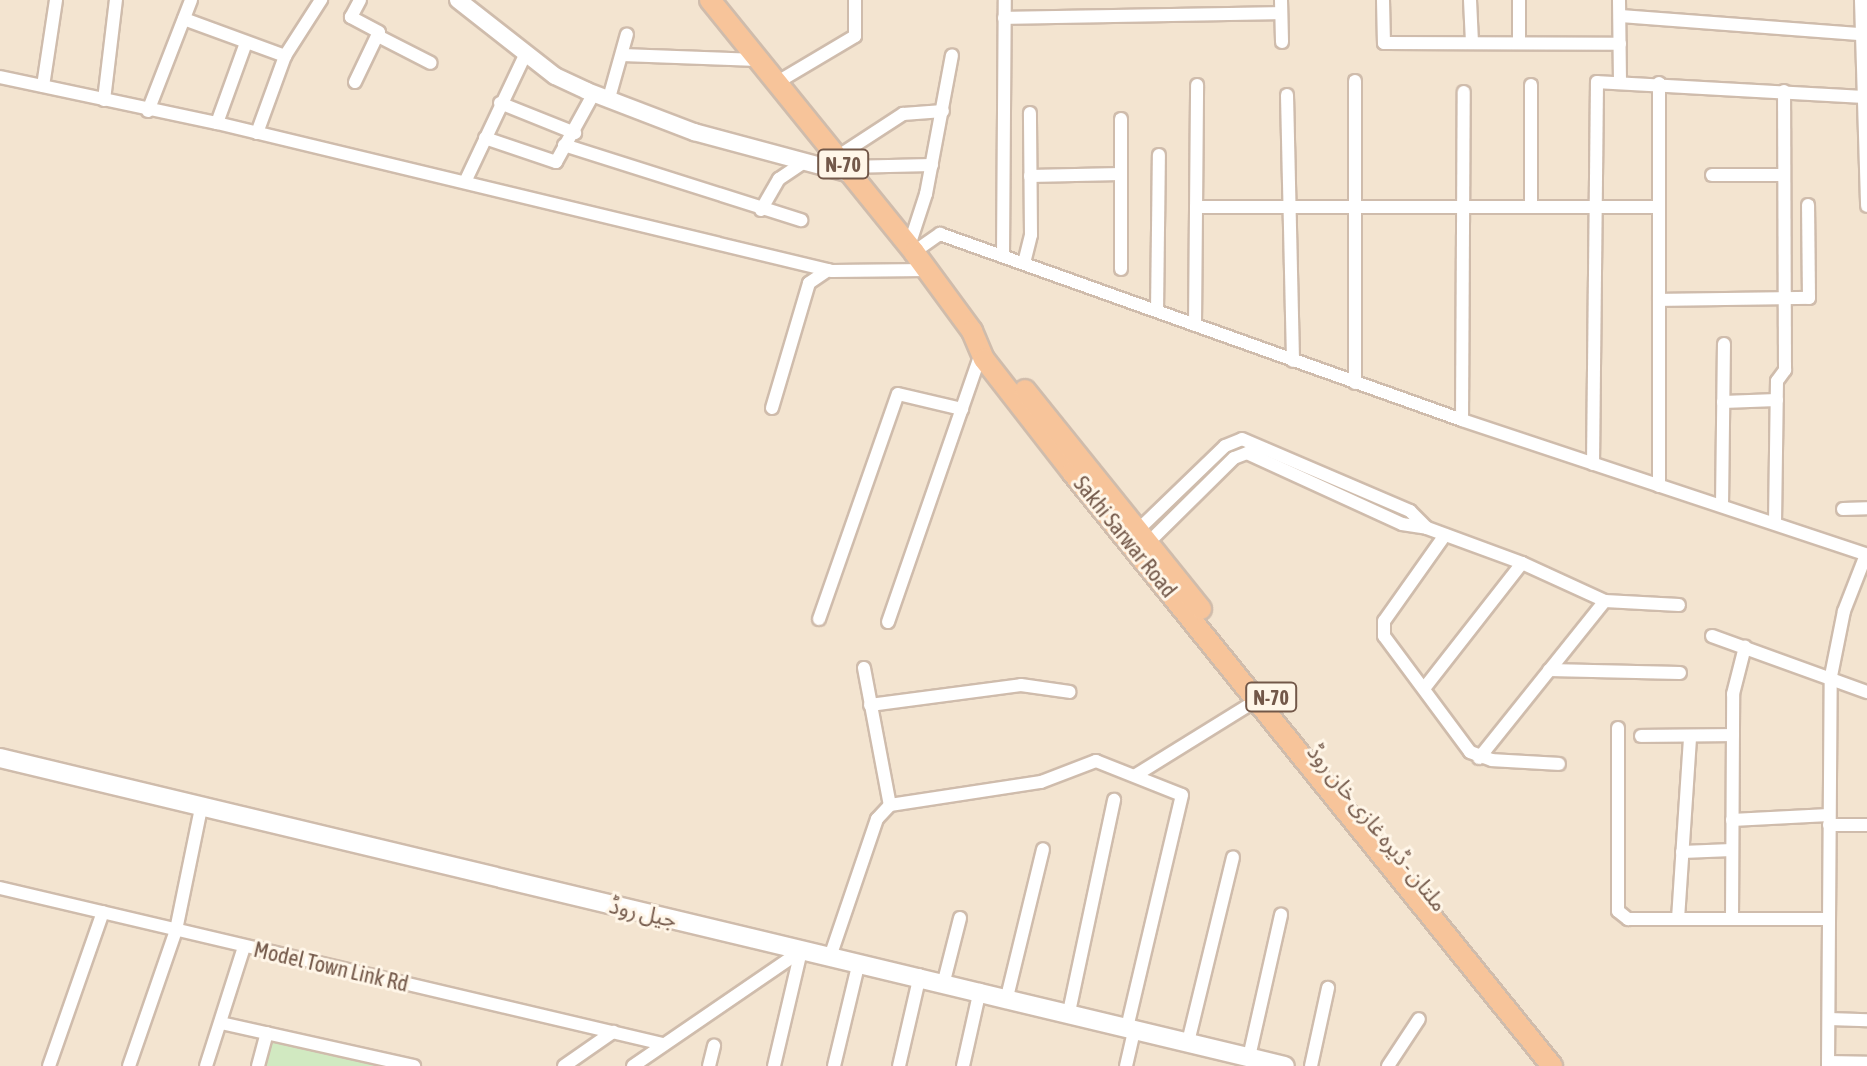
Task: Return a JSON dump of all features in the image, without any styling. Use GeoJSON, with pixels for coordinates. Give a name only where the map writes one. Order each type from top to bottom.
{"type":"FeatureCollection","features":[{"type":"Feature","properties":{"kind":"highway","name":"Sakhi Sarwar Road"},"geometry":{"type":"LineString","coordinates":[[710,0],[912,249],[972,331],[981,354],[1211,632],[1257,700],[1357,814],[1481,968],[1552,1066]]}},
{"type":"Feature","properties":{"kind":"highway","name":"ملتان - ڈیرہ غازی خان روڈ"},"geometry":{"type":"LineString","coordinates":[[972,331],[995,352],[1143,536],[1211,632],[1357,814]]}},
{"type":"Feature","properties":{"kind":"highway","name":"N-70"},"geometry":{"type":"LineString","coordinates":[[1481,968],[1568,1066]]}},
{"type":"Feature","properties":{"kind":"main road","name":"جیل روڈ"},"geometry":{"type":"LineString","coordinates":[[0,758],[801,951],[920,975],[1251,1060],[1285,1066]]}},
{"type":"Feature","properties":{"kind":"street"},"geometry":{"type":"LineString","coordinates":[[43,86],[56,0]]}},
{"type":"Feature","properties":{"kind":"street"},"geometry":{"type":"LineString","coordinates":[[104,100],[116,0]]}},
{"type":"Feature","properties":{"kind":"street"},"geometry":{"type":"LineString","coordinates":[[148,111],[191,0]]}},
{"type":"Feature","properties":{"kind":"street"},"geometry":{"type":"LineString","coordinates":[[257,133],[285,56],[321,0]]}},
{"type":"Feature","properties":{"kind":"street"},"geometry":{"type":"LineString","coordinates":[[360,0],[351,17],[378,36],[431,63]]}},
{"type":"Feature","properties":{"kind":"street"},"geometry":{"type":"LineString","coordinates":[[458,0],[555,76],[657,120],[803,163],[932,165]]}},
{"type":"Feature","properties":{"kind":"street"},"geometry":{"type":"LineString","coordinates":[[776,83],[855,36],[855,0]]}},
{"type":"Feature","properties":{"kind":"street"},"geometry":{"type":"LineString","coordinates":[[1003,255],[1005,0]]}},
{"type":"Feature","properties":{"kind":"street"},"geometry":{"type":"LineString","coordinates":[[1100,16],[1101,0]]}},
{"type":"Feature","properties":{"kind":"street"},"geometry":{"type":"LineString","coordinates":[[1138,0],[1138,15]]}},
{"type":"Feature","properties":{"kind":"street"},"geometry":{"type":"LineString","coordinates":[[1188,0],[1188,14]]}},
{"type":"Feature","properties":{"kind":"street"},"geometry":{"type":"LineString","coordinates":[[1383,0],[1384,43],[1620,44]]}},
{"type":"Feature","properties":{"kind":"street"},"geometry":{"type":"LineString","coordinates":[[1470,0],[1472,43]]}},
{"type":"Feature","properties":{"kind":"street"},"geometry":{"type":"LineString","coordinates":[[1519,0],[1519,43]]}},
{"type":"Feature","properties":{"kind":"street"},"geometry":{"type":"LineString","coordinates":[[1619,0],[1620,81]]}},
{"type":"Feature","properties":{"kind":"street"},"geometry":{"type":"LineString","coordinates":[[1861,0],[1867,206]]}},
{"type":"Feature","properties":{"kind":"street"},"geometry":{"type":"LineString","coordinates":[[1004,18],[1188,14],[1281,7],[1282,42]]}},
{"type":"Feature","properties":{"kind":"street"},"geometry":{"type":"LineString","coordinates":[[1620,16],[1862,34]]}},
{"type":"Feature","properties":{"kind":"street"},"geometry":{"type":"LineString","coordinates":[[184,19],[285,56]]}},
{"type":"Feature","properties":{"kind":"street"},"geometry":{"type":"LineString","coordinates":[[485,138],[556,162],[564,145],[601,95],[622,55],[627,34]]}},
{"type":"Feature","properties":{"kind":"street"},"geometry":{"type":"LineString","coordinates":[[355,82],[378,36]]}},
{"type":"Feature","properties":{"kind":"street"},"geometry":{"type":"LineString","coordinates":[[217,123],[246,43]]}},
{"type":"Feature","properties":{"kind":"street"},"geometry":{"type":"LineString","coordinates":[[465,182],[526,53]]}},
{"type":"Feature","properties":{"kind":"street"},"geometry":{"type":"LineString","coordinates":[[622,55],[759,60]]}},
{"type":"Feature","properties":{"kind":"street"},"geometry":{"type":"LineString","coordinates":[[912,249],[932,165],[952,55]]}},
{"type":"Feature","properties":{"kind":"street"},"geometry":{"type":"LineString","coordinates":[[0,77],[148,111],[217,123],[828,270],[880,274],[927,270]]}},
{"type":"Feature","properties":{"kind":"street"},"geometry":{"type":"LineString","coordinates":[[1355,81],[1355,383]]}},
{"type":"Feature","properties":{"kind":"street"},"geometry":{"type":"LineString","coordinates":[[1593,464],[1597,82],[1659,83],[1863,97]]}},
{"type":"Feature","properties":{"kind":"street"},"geometry":{"type":"LineString","coordinates":[[1659,83],[1659,486]]}},
{"type":"Feature","properties":{"kind":"street"},"geometry":{"type":"LineString","coordinates":[[1195,325],[1197,85]]}},
{"type":"Feature","properties":{"kind":"street"},"geometry":{"type":"LineString","coordinates":[[1531,85],[1531,207]]}},
{"type":"Feature","properties":{"kind":"street"},"geometry":{"type":"LineString","coordinates":[[1775,523],[1777,381],[1785,370],[1784,91]]}},
{"type":"Feature","properties":{"kind":"street"},"geometry":{"type":"LineString","coordinates":[[1462,420],[1464,92]]}},
{"type":"Feature","properties":{"kind":"street"},"geometry":{"type":"LineString","coordinates":[[1287,95],[1293,361]]}},
{"type":"Feature","properties":{"kind":"street"},"geometry":{"type":"LineString","coordinates":[[500,103],[575,133]]}},
{"type":"Feature","properties":{"kind":"street"},"geometry":{"type":"LineString","coordinates":[[845,166],[903,114],[943,111]]}},
{"type":"Feature","properties":{"kind":"street"},"geometry":{"type":"LineString","coordinates":[[1024,263],[1031,235],[1030,113]]}},
{"type":"Feature","properties":{"kind":"street"},"geometry":{"type":"LineString","coordinates":[[1121,119],[1121,269]]}},
{"type":"Feature","properties":{"kind":"street"},"geometry":{"type":"LineString","coordinates":[[564,145],[761,210],[801,220]]}},
{"type":"Feature","properties":{"kind":"street"},"geometry":{"type":"LineString","coordinates":[[1157,311],[1159,155]]}},
{"type":"Feature","properties":{"kind":"street"},"geometry":{"type":"LineString","coordinates":[[761,210],[779,179],[803,163]]}},
{"type":"Feature","properties":{"kind":"street"},"geometry":{"type":"LineString","coordinates":[[1030,176],[1121,174]]}},
{"type":"Feature","properties":{"kind":"street"},"geometry":{"type":"LineString","coordinates":[[1712,175],[1784,175]]}},
{"type":"Feature","properties":{"kind":"street"},"geometry":{"type":"LineString","coordinates":[[1659,300],[1809,298],[1808,205]]}},
{"type":"Feature","properties":{"kind":"street"},"geometry":{"type":"LineString","coordinates":[[1196,207],[1659,207]]}},
{"type":"Feature","properties":{"kind":"street"},"geometry":{"type":"LineString","coordinates":[[912,249],[940,234],[1355,383],[1867,555],[1844,611],[1831,676],[1828,1064],[1867,1063]]}},
{"type":"Feature","properties":{"kind":"street"},"geometry":{"type":"LineString","coordinates":[[772,408],[809,283],[828,270]]}},
{"type":"Feature","properties":{"kind":"street"},"geometry":{"type":"LineString","coordinates":[[1722,506],[1724,344]]}},
{"type":"Feature","properties":{"kind":"street"},"geometry":{"type":"LineString","coordinates":[[888,622],[981,354]]}},
{"type":"Feature","properties":{"kind":"street"},"geometry":{"type":"LineString","coordinates":[[819,619],[898,394],[962,409]]}},
{"type":"Feature","properties":{"kind":"street"},"geometry":{"type":"LineString","coordinates":[[1723,402],[1777,400]]}},
{"type":"Feature","properties":{"kind":"street"},"geometry":{"type":"LineString","coordinates":[[1143,536],[1208,463],[1231,442],[1249,440],[1402,524],[1427,528],[1522,563],[1605,601],[1679,605]]}},
{"type":"Feature","properties":{"kind":"street"},"geometry":{"type":"LineString","coordinates":[[1143,536],[1237,455],[1247,453],[1332,485]]}},
{"type":"Feature","properties":{"kind":"street"},"geometry":{"type":"LineString","coordinates":[[1208,463],[1219,472]]}},
{"type":"Feature","properties":{"kind":"street"},"geometry":{"type":"LineString","coordinates":[[1843,509],[1867,508]]}},
{"type":"Feature","properties":{"kind":"street"},"geometry":{"type":"LineString","coordinates":[[1445,535],[1382,626],[1384,636],[1426,686],[1479,758],[1559,764]]}},
{"type":"Feature","properties":{"kind":"street"},"geometry":{"type":"LineString","coordinates":[[1426,686],[1522,563]]}},
{"type":"Feature","properties":{"kind":"street"},"geometry":{"type":"LineString","coordinates":[[1479,758],[1605,601]]}},
{"type":"Feature","properties":{"kind":"street"},"geometry":{"type":"LineString","coordinates":[[1712,636],[1831,676],[1867,692]]}},
{"type":"Feature","properties":{"kind":"street"},"geometry":{"type":"LineString","coordinates":[[1732,919],[1733,694],[1745,647]]}},
{"type":"Feature","properties":{"kind":"street"},"geometry":{"type":"LineString","coordinates":[[864,668],[890,805]]}},
{"type":"Feature","properties":{"kind":"street"},"geometry":{"type":"LineString","coordinates":[[1549,670],[1680,673]]}},
{"type":"Feature","properties":{"kind":"street"},"geometry":{"type":"LineString","coordinates":[[870,705],[1021,685],[1070,692]]}},
{"type":"Feature","properties":{"kind":"street"},"geometry":{"type":"LineString","coordinates":[[1136,775],[1257,700]]}},
{"type":"Feature","properties":{"kind":"street"},"geometry":{"type":"LineString","coordinates":[[1618,728],[1618,911],[1628,919],[1829,919]]}},
{"type":"Feature","properties":{"kind":"street"},"geometry":{"type":"LineString","coordinates":[[1641,736],[1733,735]]}},
{"type":"Feature","properties":{"kind":"street"},"geometry":{"type":"LineString","coordinates":[[1678,919],[1690,736]]}},
{"type":"Feature","properties":{"kind":"street"},"geometry":{"type":"LineString","coordinates":[[830,957],[877,819],[890,805],[1041,782],[1084,762],[1136,775],[1182,795],[1131,1028],[1126,1066]]}},
{"type":"Feature","properties":{"kind":"street"},"geometry":{"type":"LineString","coordinates":[[1069,1012],[1114,800]]}},
{"type":"Feature","properties":{"kind":"street"},"geometry":{"type":"LineString","coordinates":[[129,1066],[176,930],[201,808]]}},
{"type":"Feature","properties":{"kind":"street"},"geometry":{"type":"LineString","coordinates":[[1732,820],[1829,820],[1867,825]]}},
{"type":"Feature","properties":{"kind":"street"},"geometry":{"type":"LineString","coordinates":[[1007,997],[1043,849]]}},
{"type":"Feature","properties":{"kind":"street"},"geometry":{"type":"LineString","coordinates":[[1682,852],[1732,850]]}},
{"type":"Feature","properties":{"kind":"street"},"geometry":{"type":"LineString","coordinates":[[1188,1042],[1233,857]]}},
{"type":"Feature","properties":{"kind":"street","name":"Model Town Link Rd"},"geometry":{"type":"LineString","coordinates":[[0,888],[663,1044]]}},
{"type":"Feature","properties":{"kind":"street"},"geometry":{"type":"LineString","coordinates":[[49,1066],[103,912]]}},
{"type":"Feature","properties":{"kind":"street"},"geometry":{"type":"LineString","coordinates":[[1251,1060],[1281,915]]}},
{"type":"Feature","properties":{"kind":"street"},"geometry":{"type":"LineString","coordinates":[[944,981],[960,918]]}},
{"type":"Feature","properties":{"kind":"street"},"geometry":{"type":"LineString","coordinates":[[206,1066],[244,947]]}},
{"type":"Feature","properties":{"kind":"street"},"geometry":{"type":"LineString","coordinates":[[633,1066],[801,951]]}},
{"type":"Feature","properties":{"kind":"street"},"geometry":{"type":"LineString","coordinates":[[774,1066],[801,951]]}},
{"type":"Feature","properties":{"kind":"street"},"geometry":{"type":"LineString","coordinates":[[834,1066],[859,962]]}},
{"type":"Feature","properties":{"kind":"street"},"geometry":{"type":"LineString","coordinates":[[899,1066],[920,975]]}},
{"type":"Feature","properties":{"kind":"street"},"geometry":{"type":"LineString","coordinates":[[1311,1066],[1328,988]]}},
{"type":"Feature","properties":{"kind":"street"},"geometry":{"type":"LineString","coordinates":[[963,1066],[980,990]]}},
{"type":"Feature","properties":{"kind":"street"},"geometry":{"type":"LineString","coordinates":[[1388,1066],[1419,1019]]}},
{"type":"Feature","properties":{"kind":"street"},"geometry":{"type":"LineString","coordinates":[[1829,1019],[1867,1020]]}},
{"type":"Feature","properties":{"kind":"street"},"geometry":{"type":"LineString","coordinates":[[221,1023],[414,1066]]}},
{"type":"Feature","properties":{"kind":"street"},"geometry":{"type":"LineString","coordinates":[[564,1066],[613,1032]]}},
{"type":"Feature","properties":{"kind":"street"},"geometry":{"type":"LineString","coordinates":[[258,1066],[267,1033]]}},
{"type":"Feature","properties":{"kind":"street"},"geometry":{"type":"LineString","coordinates":[[709,1066],[714,1046]]}},
{"type":"Feature","properties":{"kind":"shaded area"},"geometry":{"type":"Polygon","coordinates":[[[0,0],[1867,0],[1867,1066],[0,1066],[0,0]]]}},
{"type":"Feature","properties":{"kind":"green space"},"geometry":{"type":"Polygon","coordinates":[[[273,1041],[376,1066],[265,1066],[273,1041]]]}}]}
